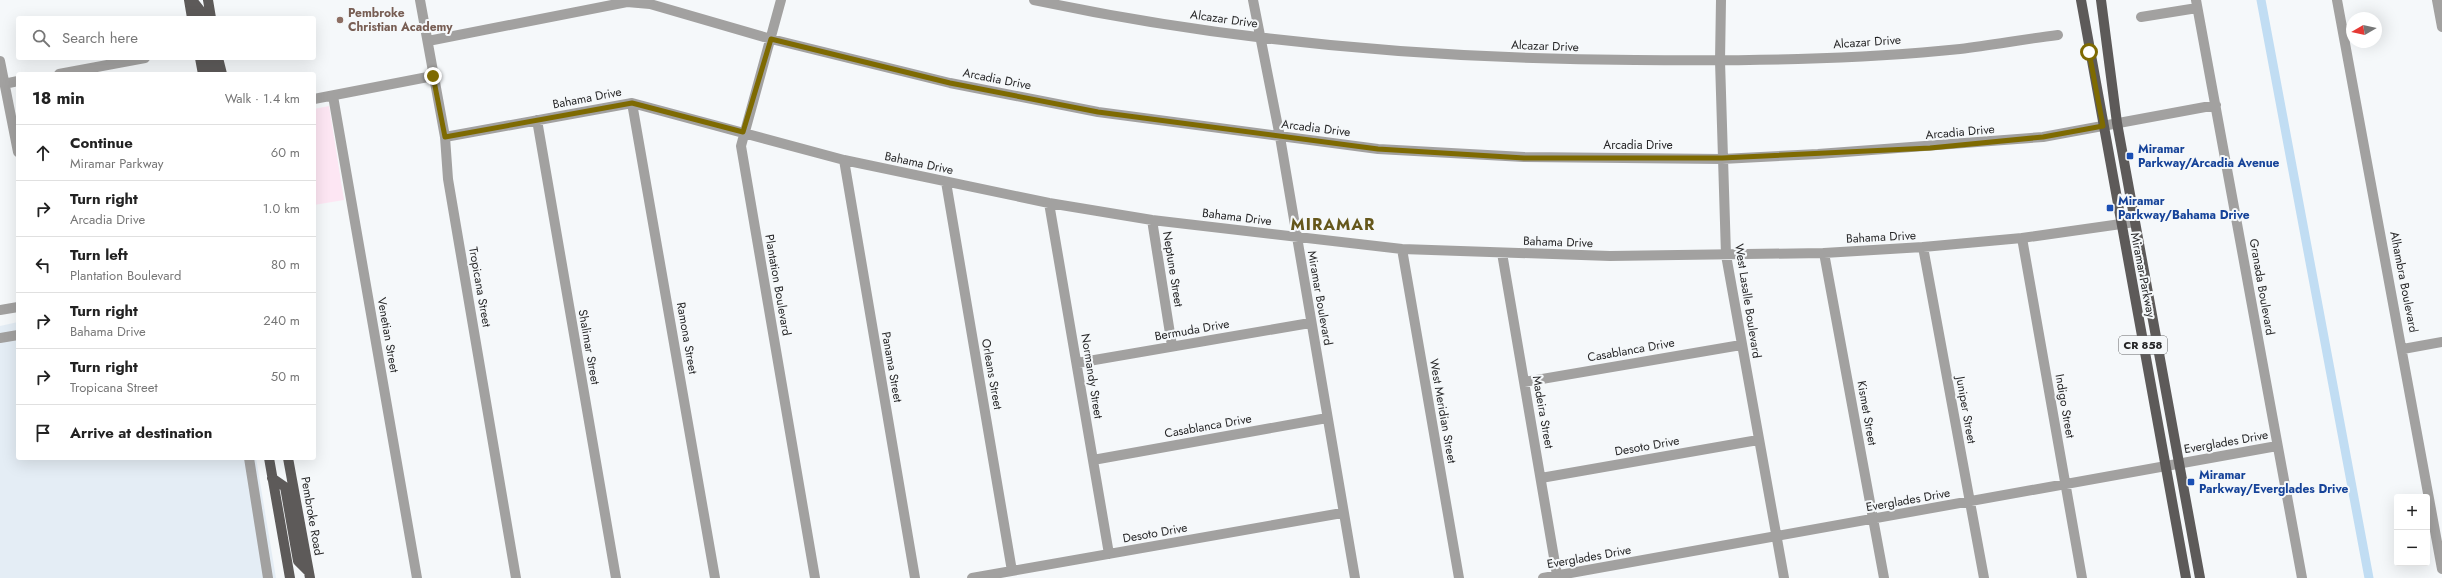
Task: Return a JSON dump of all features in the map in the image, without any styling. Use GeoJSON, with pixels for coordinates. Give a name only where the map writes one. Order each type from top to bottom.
{"type":"FeatureCollection","features":[{"type":"Feature","properties":{"kind":"main road"},"geometry":{"type":"LineString","coordinates":[[190,0],[192,16]]}},
{"type":"Feature","properties":{"kind":"main road"},"geometry":{"type":"LineString","coordinates":[[190,0],[200,10],[201,16]]}},
{"type":"Feature","properties":{"kind":"main road"},"geometry":{"type":"LineString","coordinates":[[210,0],[211,16]]}},
{"type":"Feature","properties":{"kind":"main road","name":"Miramar Parkway"},"geometry":{"type":"LineString","coordinates":[[2081,0],[2120,224],[2186,578]]}},
{"type":"Feature","properties":{"kind":"main road","name":"Miramar Parkway"},"geometry":{"type":"LineString","coordinates":[[2101,0],[2117,123],[2200,578]]}},
{"type":"Feature","properties":{"kind":"main road"},"geometry":{"type":"LineString","coordinates":[[200,60],[203,72]]}},
{"type":"Feature","properties":{"kind":"main road"},"geometry":{"type":"LineString","coordinates":[[209,60],[212,72]]}},
{"type":"Feature","properties":{"kind":"main road"},"geometry":{"type":"LineString","coordinates":[[218,60],[222,72]]}},
{"type":"Feature","properties":{"kind":"main road"},"geometry":{"type":"LineString","coordinates":[[269,460],[290,575]]}},
{"type":"Feature","properties":{"kind":"main road","name":"Pembroke Road"},"geometry":{"type":"LineString","coordinates":[[288,460],[309,575]]}},
{"type":"Feature","properties":{"kind":"main road"},"geometry":{"type":"LineString","coordinates":[[272,478],[285,487],[298,561],[309,575]]}},
{"type":"Feature","properties":{"kind":"street","name":"Tropicana Street"},"geometry":{"type":"LineString","coordinates":[[420,0],[445,137],[448,179],[516,578]]}},
{"type":"Feature","properties":{"kind":"street","name":"Plantation Boulevard"},"geometry":{"type":"LineString","coordinates":[[781,0],[740,146],[815,578]]}},
{"type":"Feature","properties":{"kind":"street","name":"Alcazar Drive"},"geometry":{"type":"LineString","coordinates":[[1034,0],[1108,16],[1260,37],[1369,48],[1533,60],[1720,61],[1812,59],[1952,49],[2058,35]]}},
{"type":"Feature","properties":{"kind":"street","name":"Miramar Boulevard"},"geometry":{"type":"LineString","coordinates":[[1252,0],[1280,137],[1342,513],[1355,578]]}},
{"type":"Feature","properties":{"kind":"street","name":"West Lasalle Boulevard"},"geometry":{"type":"LineString","coordinates":[[1721,0],[1720,61],[1726,255],[1758,440],[1784,578]]}},
{"type":"Feature","properties":{"kind":"street","name":"Alhambra Boulevard"},"geometry":{"type":"LineString","coordinates":[[2337,0],[2403,349],[2442,569]]}},
{"type":"Feature","properties":{"kind":"street"},"geometry":{"type":"LineString","coordinates":[[2437,0],[2442,28]]}},
{"type":"Feature","properties":{"kind":"street","name":"Arcadia Drive"},"geometry":{"type":"LineString","coordinates":[[428,41],[627,2],[650,4],[771,39],[950,83],[1098,112],[1378,149],[1524,158],[1722,158],[1930,148],[2043,137],[2216,105]]}},
{"type":"Feature","properties":{"kind":"street"},"geometry":{"type":"LineString","coordinates":[[2141,17],[2197,4]]}},
{"type":"Feature","properties":{"kind":"street","name":"Granada Boulevard"},"geometry":{"type":"LineString","coordinates":[[2197,4],[2302,578]]}},
{"type":"Feature","properties":{"kind":"street"},"geometry":{"type":"LineString","coordinates":[[69,72],[135,60]]}},
{"type":"Feature","properties":{"kind":"street"},"geometry":{"type":"LineString","coordinates":[[0,61],[16,142]]}},
{"type":"Feature","properties":{"kind":"street"},"geometry":{"type":"LineString","coordinates":[[316,99],[433,76]]}},
{"type":"Feature","properties":{"kind":"street"},"geometry":{"type":"LineString","coordinates":[[4,84],[16,82]]}},
{"type":"Feature","properties":{"kind":"street","name":"Venetian Street"},"geometry":{"type":"LineString","coordinates":[[333,96],[417,578]]}},
{"type":"Feature","properties":{"kind":"street","name":"Bahama Drive"},"geometry":{"type":"LineString","coordinates":[[445,137],[632,103],[844,160],[1049,203],[1152,220],[1402,249],[1610,256],[1824,253],[1924,247],[2022,238],[2135,222]]}},
{"type":"Feature","properties":{"kind":"street","name":"Ramona Street"},"geometry":{"type":"LineString","coordinates":[[632,103],[715,578]]}},
{"type":"Feature","properties":{"kind":"street","name":"Shalimar Street"},"geometry":{"type":"LineString","coordinates":[[536,120],[616,578]]}},
{"type":"Feature","properties":{"kind":"street","name":"Panama Street"},"geometry":{"type":"LineString","coordinates":[[844,160],[915,578]]}},
{"type":"Feature","properties":{"kind":"street","name":"Orleans Street"},"geometry":{"type":"LineString","coordinates":[[946,182],[1012,571]]}},
{"type":"Feature","properties":{"kind":"street","name":"Normandy Street"},"geometry":{"type":"LineString","coordinates":[[1049,203],[1109,554]]}},
{"type":"Feature","properties":{"kind":"street","name":"Neptune Street"},"geometry":{"type":"LineString","coordinates":[[1152,220],[1172,346]]}},
{"type":"Feature","properties":{"kind":"street","name":"Indigo Street"},"geometry":{"type":"LineString","coordinates":[[2022,238],[2082,578]]}},
{"type":"Feature","properties":{"kind":"street","name":"Juniper Street"},"geometry":{"type":"LineString","coordinates":[[1924,247],[1984,578]]}},
{"type":"Feature","properties":{"kind":"street","name":"West Meridian Street"},"geometry":{"type":"LineString","coordinates":[[1402,249],[1459,578]]}},
{"type":"Feature","properties":{"kind":"street","name":"Madeira Street"},"geometry":{"type":"LineString","coordinates":[[1502,253],[1557,575]]}},
{"type":"Feature","properties":{"kind":"street","name":"Kismet Street"},"geometry":{"type":"LineString","coordinates":[[1824,253],[1884,578]]}},
{"type":"Feature","properties":{"kind":"street"},"geometry":{"type":"LineString","coordinates":[[0,310],[16,307]]}},
{"type":"Feature","properties":{"kind":"street","name":"Bermuda Drive"},"geometry":{"type":"LineString","coordinates":[[1077,363],[1310,323]]}},
{"type":"Feature","properties":{"kind":"street"},"geometry":{"type":"LineString","coordinates":[[0,338],[16,335]]}},
{"type":"Feature","properties":{"kind":"street"},"geometry":{"type":"LineString","coordinates":[[2403,349],[2442,342]]}},
{"type":"Feature","properties":{"kind":"street","name":"Casablanca Drive"},"geometry":{"type":"LineString","coordinates":[[1524,382],[1741,345]]}},
{"type":"Feature","properties":{"kind":"street","name":"Casablanca Drive"},"geometry":{"type":"LineString","coordinates":[[1093,460],[1327,418]]}},
{"type":"Feature","properties":{"kind":"street","name":"Desoto Drive"},"geometry":{"type":"LineString","coordinates":[[1541,478],[1758,440]]}},
{"type":"Feature","properties":{"kind":"street","name":"Everglades Drive"},"geometry":{"type":"LineString","coordinates":[[1543,578],[1874,520],[2277,446]]}},
{"type":"Feature","properties":{"kind":"street"},"geometry":{"type":"LineString","coordinates":[[249,460],[268,578]]}},
{"type":"Feature","properties":{"kind":"street","name":"Desoto Drive"},"geometry":{"type":"LineString","coordinates":[[972,578],[1342,513]]}},
{"type":"Feature","properties":{"kind":"shaded area"},"geometry":{"type":"Polygon","coordinates":[[[329,106],[344,200],[316,205],[316,109],[329,106]]]}},
{"type":"Feature","properties":{"kind":"shaded area"},"geometry":{"type":"Polygon","coordinates":[[[16,322],[16,460],[256,460],[276,578],[0,578],[0,326],[16,322]]]}},
{"type":"Feature","properties":{"kind":"waterway"},"geometry":{"type":"LineString","coordinates":[[2261,0],[2369,578]]}},
{"type":"Feature","properties":{"kind":"place","name":"Pembroke Christian Academy"},"geometry":{"type":"Point","coordinates":[340,20]}},
{"type":"Feature","properties":{"kind":"place","name":"Miramar Parkway/Arcadia Avenue"},"geometry":{"type":"Point","coordinates":[2130,156]}},
{"type":"Feature","properties":{"kind":"place","name":"Miramar Parkway/Bahama Drive"},"geometry":{"type":"Point","coordinates":[2110,208]}},
{"type":"Feature","properties":{"kind":"place","name":"Miramar Parkway/Everglades Drive"},"geometry":{"type":"Point","coordinates":[2191,482]}},
{"type":"Feature","properties":{"kind":"district","name":"MIRAMAR"},"geometry":{"type":"Point","coordinates":[1333,224]}},
{"type":"Feature","properties":{"kind":"route"},"geometry":{"type":"LineString","coordinates":[[433,76],[445,137],[632,103],[743,132],[771,39],[950,83],[1098,112],[1280,137],[1378,149],[1524,158],[1722,158],[1930,148],[2043,137],[2103,126],[2089,52]]}}]}
